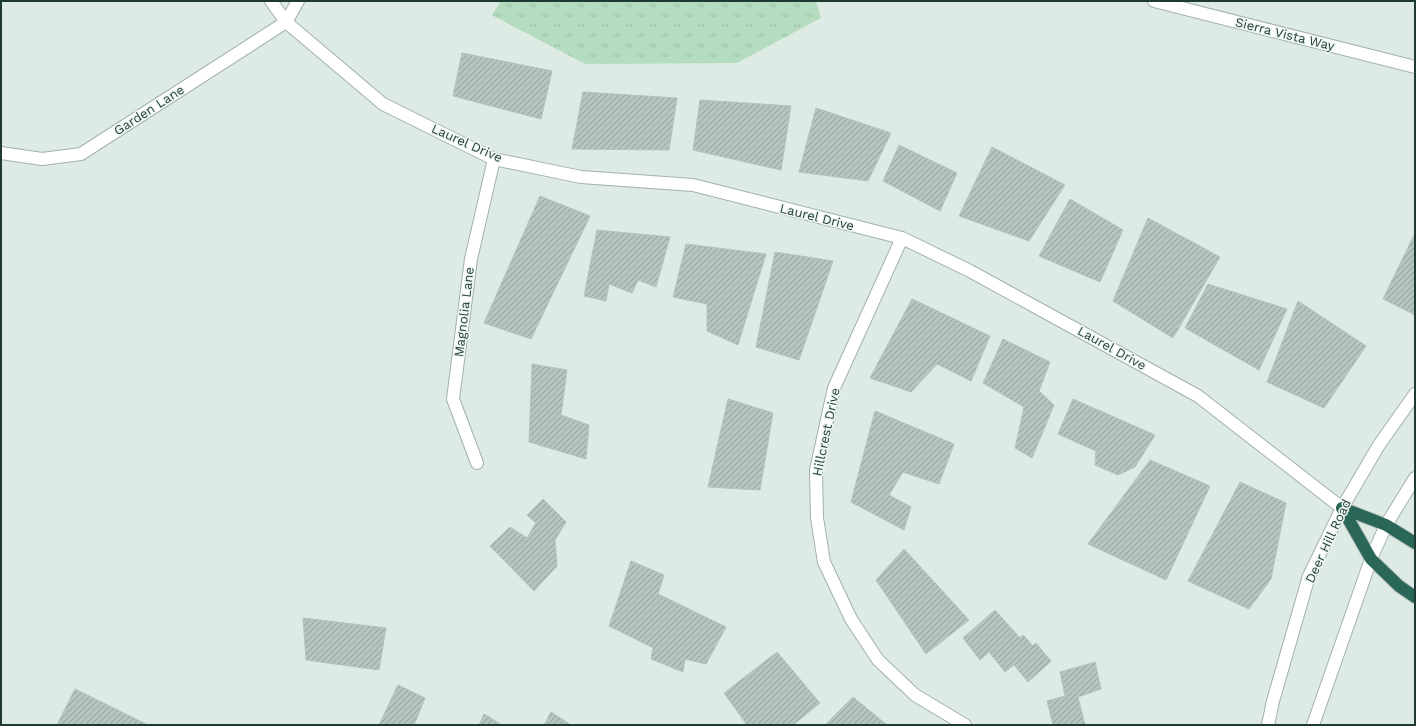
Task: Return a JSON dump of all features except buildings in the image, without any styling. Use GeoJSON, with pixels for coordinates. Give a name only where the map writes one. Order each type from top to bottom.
{"type":"FeatureCollection","features":[{"type":"Feature","properties":{"kind":"highway"},"geometry":{"type":"LineString","coordinates":[[1342,508],[1386,525],[1415,543]]}},
{"type":"Feature","properties":{"kind":"highway"},"geometry":{"type":"LineString","coordinates":[[1342,508],[1372,559],[1399,586],[1415,597]]}},
{"type":"Feature","properties":{"kind":"street","name":"Laurel Drive"},"geometry":{"type":"LineString","coordinates":[[271,1],[286,22],[383,104],[494,158],[581,177],[692,185],[902,238],[970,271],[1198,396],[1342,508]]}},
{"type":"Feature","properties":{"kind":"street"},"geometry":{"type":"LineString","coordinates":[[286,22],[298,1]]}},
{"type":"Feature","properties":{"kind":"street","name":"Sierra Vista Way"},"geometry":{"type":"LineString","coordinates":[[1154,1],[1415,67]]}},
{"type":"Feature","properties":{"kind":"street","name":"Garden Lane"},"geometry":{"type":"LineString","coordinates":[[1,153],[42,159],[81,154],[286,22]]}},
{"type":"Feature","properties":{"kind":"street","name":"Magnolia Lane"},"geometry":{"type":"LineString","coordinates":[[477,463],[453,398],[471,260],[494,158]]}},
{"type":"Feature","properties":{"kind":"street","name":"Hillcrest Drive"},"geometry":{"type":"LineString","coordinates":[[902,238],[834,388],[816,470],[817,518],[824,562],[851,619],[878,660],[915,695],[965,725]]}},
{"type":"Feature","properties":{"kind":"street","name":"Deer Hill Road"},"geometry":{"type":"LineString","coordinates":[[1268,725],[1273,701],[1309,576],[1342,508],[1379,445],[1415,394]]}},
{"type":"Feature","properties":{"kind":"street"},"geometry":{"type":"LineString","coordinates":[[1314,725],[1372,559],[1386,525],[1415,478]]}},
{"type":"Feature","properties":{"kind":"green space"},"geometry":{"type":"Polygon","coordinates":[[[501,1],[816,1],[821,18],[737,63],[585,64],[492,15],[501,1]]]}}]}
